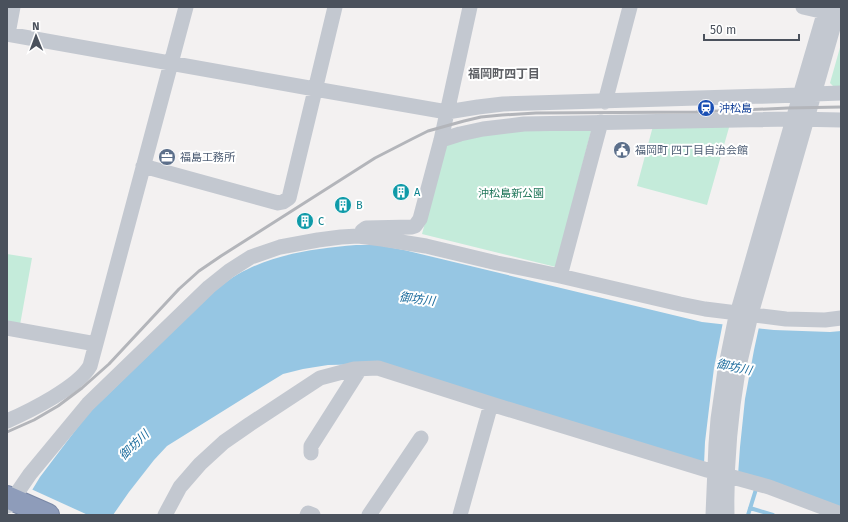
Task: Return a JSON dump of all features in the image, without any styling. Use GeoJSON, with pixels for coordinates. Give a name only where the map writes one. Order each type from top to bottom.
{"type":"FeatureCollection","features":[{"type":"Feature","properties":{"kind":"highway"},"geometry":{"type":"LineString","coordinates":[[11,506],[48,515]]}},
{"type":"Feature","properties":{"kind":"street"},"geometry":{"type":"LineString","coordinates":[[13,7],[7,34],[447,112],[503,104],[605,102],[841,93]]}},
{"type":"Feature","properties":{"kind":"street"},"geometry":{"type":"LineString","coordinates":[[7,421],[34,408],[70,386],[87,371],[90,366],[186,7]]}},
{"type":"Feature","properties":{"kind":"street"},"geometry":{"type":"LineString","coordinates":[[143,166],[278,202],[284,202],[289,198],[335,7]]}},
{"type":"Feature","properties":{"kind":"street"},"geometry":{"type":"LineString","coordinates":[[358,236],[360,232],[366,228],[397,228],[416,226],[420,219],[441,140],[470,7]]}},
{"type":"Feature","properties":{"kind":"street"},"geometry":{"type":"LineString","coordinates":[[605,102],[630,7]]}},
{"type":"Feature","properties":{"kind":"street"},"geometry":{"type":"LineString","coordinates":[[713,515],[721,472],[729,446],[734,396],[743,347],[743,318],[830,9],[803,7]]}},
{"type":"Feature","properties":{"kind":"street"},"geometry":{"type":"LineString","coordinates":[[441,140],[483,129],[524,124],[800,119],[841,120]]}},
{"type":"Feature","properties":{"kind":"street"},"geometry":{"type":"LineString","coordinates":[[560,276],[601,122]]}},
{"type":"Feature","properties":{"kind":"street"},"geometry":{"type":"LineString","coordinates":[[11,506],[30,474],[88,404],[209,286],[251,257],[280,247],[341,237],[358,236],[382,238],[426,246],[743,318],[825,320],[841,318]]}},
{"type":"Feature","properties":{"kind":"street"},"geometry":{"type":"LineString","coordinates":[[7,328],[96,344]]}},
{"type":"Feature","properties":{"kind":"street"},"geometry":{"type":"LineString","coordinates":[[164,515],[180,487],[200,464],[224,442],[250,424],[320,378],[354,369],[378,368],[491,404],[769,487],[841,514]]}},
{"type":"Feature","properties":{"kind":"street"},"geometry":{"type":"LineString","coordinates":[[311,454],[311,446],[360,369]]}},
{"type":"Feature","properties":{"kind":"street"},"geometry":{"type":"LineString","coordinates":[[460,515],[491,404]]}},
{"type":"Feature","properties":{"kind":"street"},"geometry":{"type":"LineString","coordinates":[[369,515],[421,438]]}},
{"type":"Feature","properties":{"kind":"street"},"geometry":{"type":"LineString","coordinates":[[721,472],[727,515]]}},
{"type":"Feature","properties":{"kind":"street"},"geometry":{"type":"LineString","coordinates":[[307,515],[308,513],[313,515]]}},
{"type":"Feature","properties":{"kind":"green space"},"geometry":{"type":"Polygon","coordinates":[[[841,44],[841,87],[834,87],[830,83],[841,44]]]}},
{"type":"Feature","properties":{"kind":"green space"},"geometry":{"type":"Polygon","coordinates":[[[730,124],[707,205],[637,186],[653,126],[730,124]]]}},
{"type":"Feature","properties":{"kind":"green space","name":"沖松島新公園"},"geometry":{"type":"Polygon","coordinates":[[[592,127],[556,267],[422,234],[446,143],[484,133],[592,127]]]}},
{"type":"Feature","properties":{"kind":"green space"},"geometry":{"type":"Polygon","coordinates":[[[7,254],[32,258],[20,325],[7,322],[7,254]]]}},
{"type":"Feature","properties":{"kind":"water","name":"御坊川"},"geometry":{"type":"Polygon","coordinates":[[[356,245],[377,245],[404,250],[702,322],[774,330],[841,331],[841,508],[375,364],[328,365],[283,374],[167,446],[154,460],[113,515],[17,515],[40,477],[87,415],[210,295],[233,277],[261,263],[300,252],[356,245]]]}},
{"type":"Feature","properties":{"kind":"pier"},"geometry":{"type":"Polygon","coordinates":[[[723,322],[759,327],[745,399],[738,475],[704,465],[705,442],[714,368],[723,322]]]}},
{"type":"Feature","properties":{"kind":"pier"},"geometry":{"type":"Polygon","coordinates":[[[31,489],[88,515],[15,515],[31,489]]]}},
{"type":"Feature","properties":{"kind":"waterway"},"geometry":{"type":"LineString","coordinates":[[748,515],[757,486]]}},
{"type":"Feature","properties":{"kind":"waterway"},"geometry":{"type":"LineString","coordinates":[[750,508],[773,515]]}},
{"type":"Feature","properties":{"kind":"railway"},"geometry":{"type":"LineString","coordinates":[[7,432],[34,420],[58,406],[82,388],[109,364],[179,289],[199,271],[375,158],[428,131],[481,117],[536,113],[696,112],[841,107]]}},
{"type":"Feature","properties":{"kind":"place","name":"沖松島"},"geometry":{"type":"Point","coordinates":[706,108]}},
{"type":"Feature","properties":{"kind":"place","name":"福岡町 四丁目自治会館"},"geometry":{"type":"Point","coordinates":[622,150]}},
{"type":"Feature","properties":{"kind":"place","name":"福島工務所"},"geometry":{"type":"Point","coordinates":[167,157]}},
{"type":"Feature","properties":{"kind":"place","name":"A"},"geometry":{"type":"Point","coordinates":[401,192]}},
{"type":"Feature","properties":{"kind":"place","name":"B"},"geometry":{"type":"Point","coordinates":[343,205]}},
{"type":"Feature","properties":{"kind":"place","name":"C"},"geometry":{"type":"Point","coordinates":[305,221]}},
{"type":"Feature","properties":{"kind":"district","name":"福岡町四丁目"},"geometry":{"type":"Point","coordinates":[504,74]}}]}
